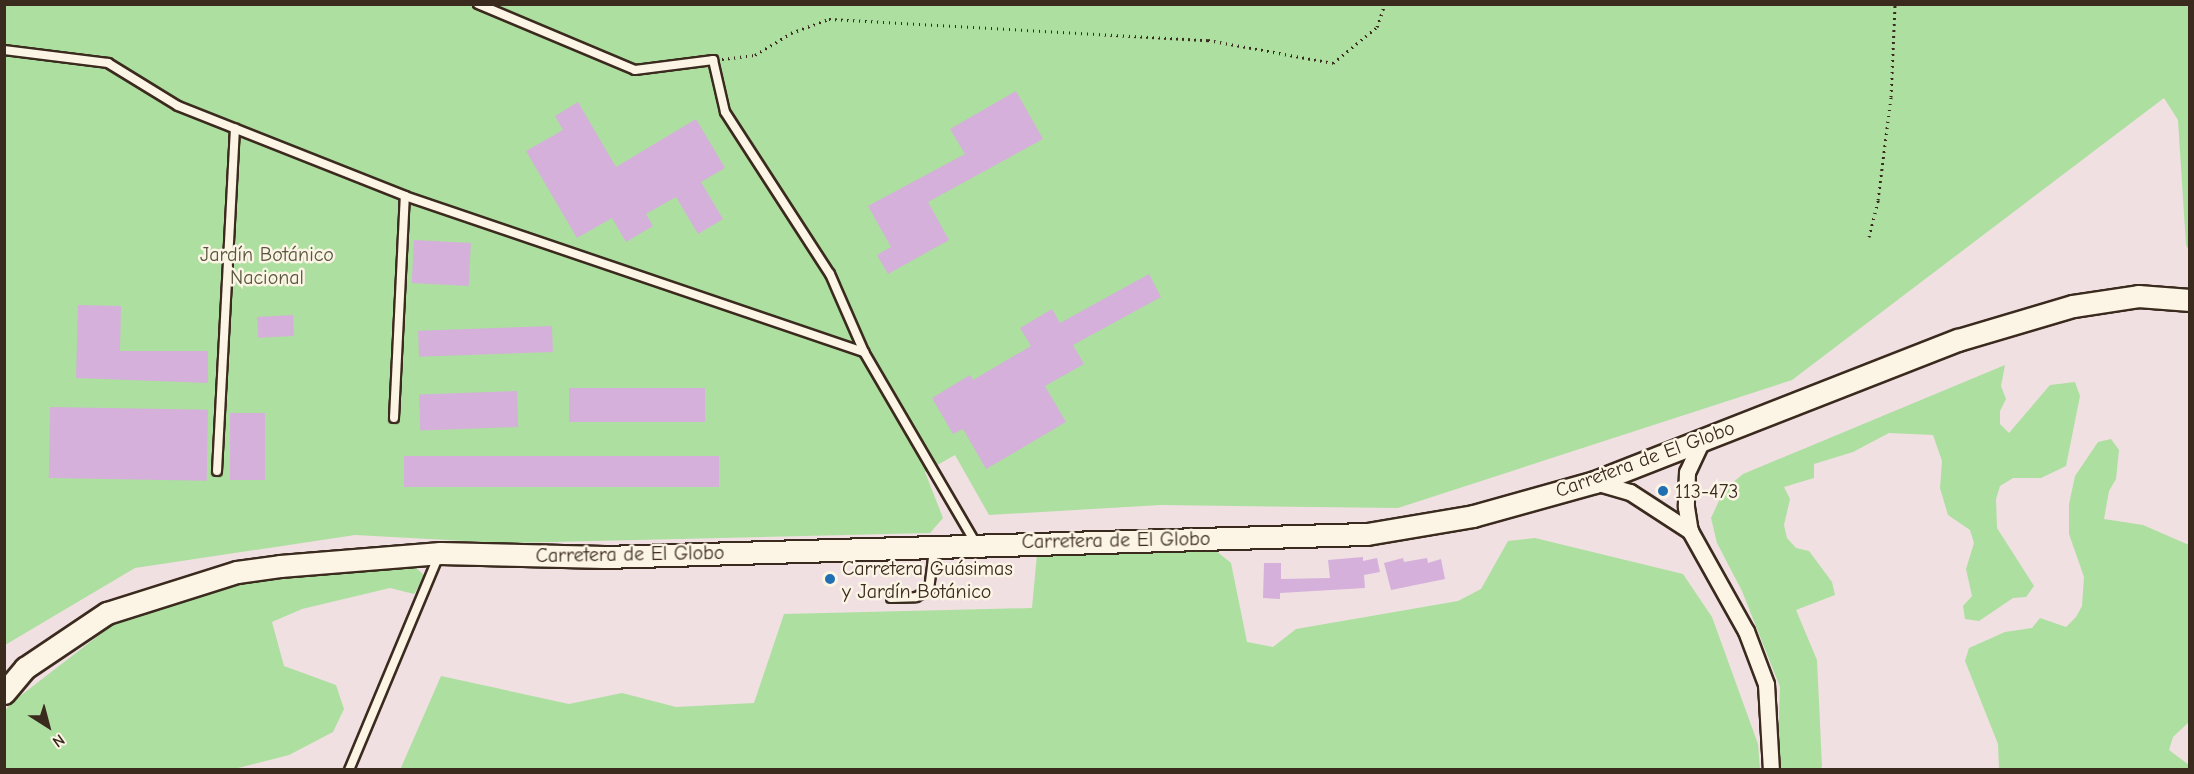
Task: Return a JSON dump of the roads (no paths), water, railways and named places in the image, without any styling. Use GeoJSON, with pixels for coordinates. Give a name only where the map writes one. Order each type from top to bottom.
{"type":"FeatureCollection","features":[{"type":"Feature","properties":{"kind":"main road","name":"Carretera de El Globo"},"geometry":{"type":"LineString","coordinates":[[4,693],[25,668],[107,613],[237,572],[440,553],[604,557],[976,543],[1367,534],[1473,516],[1595,482],[1958,340],[2073,306],[2138,296],[2190,300]]}},
{"type":"Feature","properties":{"kind":"street"},"geometry":{"type":"LineString","coordinates":[[1703,438],[1687,472],[1686,507],[1690,531],[1746,631],[1766,684],[1771,770]]}},
{"type":"Feature","properties":{"kind":"street"},"geometry":{"type":"LineString","coordinates":[[1595,482],[1630,492],[1690,531]]}},
{"type":"Feature","properties":{"kind":"lane"},"geometry":{"type":"LineString","coordinates":[[478,4],[635,70],[713,60],[724,112],[830,274],[864,352],[976,543]]}},
{"type":"Feature","properties":{"kind":"lane"},"geometry":{"type":"LineString","coordinates":[[4,50],[108,63],[178,106],[405,195],[864,352]]}},
{"type":"Feature","properties":{"kind":"lane"},"geometry":{"type":"LineString","coordinates":[[217,471],[235,128]]}},
{"type":"Feature","properties":{"kind":"lane"},"geometry":{"type":"LineString","coordinates":[[394,418],[405,195]]}},
{"type":"Feature","properties":{"kind":"lane"},"geometry":{"type":"LineString","coordinates":[[891,598],[916,597],[929,590],[934,545]]}},
{"type":"Feature","properties":{"kind":"lane"},"geometry":{"type":"LineString","coordinates":[[349,770],[440,553]]}},
{"type":"Feature","properties":{"kind":"place","name":"113-473"},"geometry":{"type":"Point","coordinates":[1663,491]}},
{"type":"Feature","properties":{"kind":"place","name":"Carretera Guásimas y Jardín Botánico"},"geometry":{"type":"Point","coordinates":[830,579]}},
{"type":"Feature","properties":{"kind":"park label","name":"Jardín Botánico Nacional"},"geometry":{"type":"Point","coordinates":[267,266]}}]}
